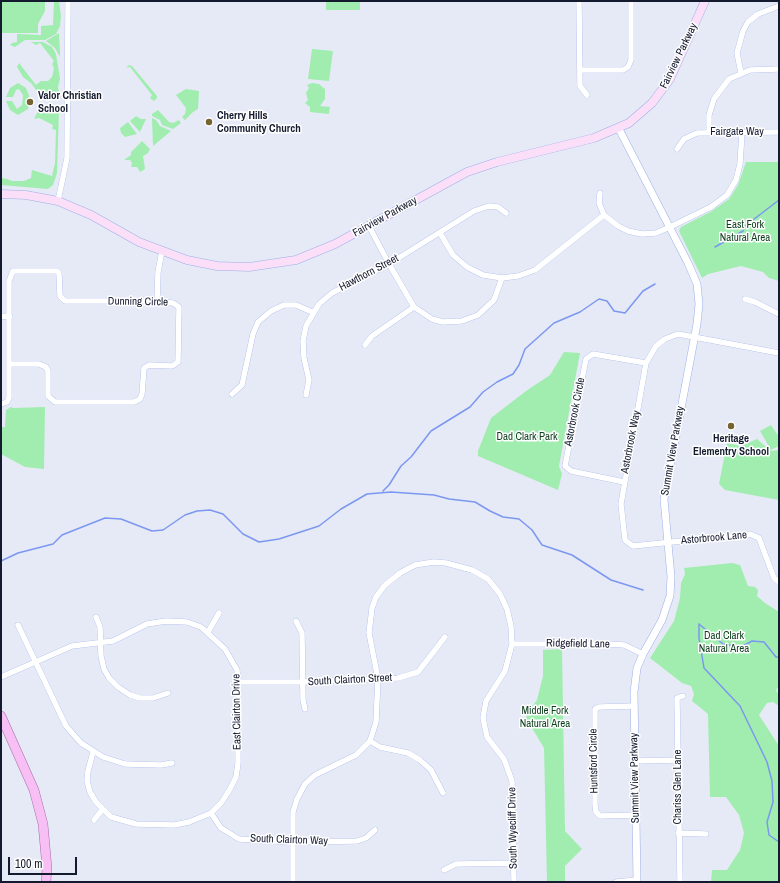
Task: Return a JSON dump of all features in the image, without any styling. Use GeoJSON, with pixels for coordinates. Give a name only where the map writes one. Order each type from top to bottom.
{"type":"FeatureCollection","features":[{"type":"Feature","properties":{"kind":"main road","name":"Fairview Parkway"},"geometry":{"type":"LineString","coordinates":[[1,194],[26,195],[58,201],[75,207],[139,242],[187,260],[217,266],[266,265],[296,260],[317,253],[467,172],[497,162],[594,138],[619,129],[641,114],[662,93],[677,66],[705,1]]}},
{"type":"Feature","properties":{"kind":"main road"},"geometry":{"type":"LineString","coordinates":[[1,716],[34,790],[43,824],[48,868],[46,882]]}},
{"type":"Feature","properties":{"kind":"street"},"geometry":{"type":"LineString","coordinates":[[58,201],[67,158],[68,1]]}},
{"type":"Feature","properties":{"kind":"street"},"geometry":{"type":"LineString","coordinates":[[579,1],[580,86],[587,96]]}},
{"type":"Feature","properties":{"kind":"street"},"geometry":{"type":"LineString","coordinates":[[580,70],[623,70],[628,67],[631,60],[631,1]]}},
{"type":"Feature","properties":{"kind":"street"},"geometry":{"type":"LineString","coordinates":[[741,73],[737,53],[743,31],[748,22],[758,14],[779,6]]}},
{"type":"Feature","properties":{"kind":"street"},"geometry":{"type":"LineString","coordinates":[[709,132],[709,115],[714,99],[729,79],[741,73],[758,69],[779,69]]}},
{"type":"Feature","properties":{"kind":"street","name":"Summit View Parkway"},"geometry":{"type":"LineString","coordinates":[[619,129],[688,263],[697,284],[699,313],[666,487],[664,507],[671,577],[669,600],[662,620],[643,654],[636,676],[634,706],[637,881]]}},
{"type":"Feature","properties":{"kind":"street","name":"Fairgate Way"},"geometry":{"type":"LineString","coordinates":[[678,149],[684,139],[698,133],[779,132]]}},
{"type":"Feature","properties":{"kind":"street"},"geometry":{"type":"LineString","coordinates":[[600,193],[599,203],[604,215],[618,226],[628,231],[642,234],[656,233],[711,207],[727,195],[736,180],[740,164],[742,133]]}},
{"type":"Feature","properties":{"kind":"street","name":"Hawthorn Street"},"geometry":{"type":"LineString","coordinates":[[306,396],[309,380],[304,358],[303,341],[306,326],[312,312],[319,304],[332,293],[389,264],[474,211],[489,206],[498,207],[506,213]]}},
{"type":"Feature","properties":{"kind":"street"},"geometry":{"type":"LineString","coordinates":[[440,233],[453,255],[467,267],[483,275],[502,278],[518,276],[535,270],[604,215]]}},
{"type":"Feature","properties":{"kind":"street"},"geometry":{"type":"LineString","coordinates":[[369,226],[414,307],[432,319],[443,322],[462,321],[478,315],[494,300],[502,278]]}},
{"type":"Feature","properties":{"kind":"street"},"geometry":{"type":"LineString","coordinates":[[157,301],[158,272],[162,251]]}},
{"type":"Feature","properties":{"kind":"street","name":"Dunning Circle"},"geometry":{"type":"LineString","coordinates":[[10,316],[10,276],[13,271],[28,270],[57,271],[59,273],[60,296],[65,301],[157,301],[173,303],[179,307],[178,362],[172,366],[149,365],[144,368],[142,394],[140,399],[134,402],[55,402],[48,396],[48,371],[46,368],[39,364],[10,364]]}},
{"type":"Feature","properties":{"kind":"street"},"geometry":{"type":"LineString","coordinates":[[745,299],[779,314]]}},
{"type":"Feature","properties":{"kind":"street"},"geometry":{"type":"LineString","coordinates":[[232,394],[242,385],[253,334],[258,322],[271,311],[284,305],[296,306],[312,312]]}},
{"type":"Feature","properties":{"kind":"street"},"geometry":{"type":"LineString","coordinates":[[365,345],[372,336],[414,307]]}},
{"type":"Feature","properties":{"kind":"street"},"geometry":{"type":"LineString","coordinates":[[1,316],[10,316],[9,398],[7,402],[1,404]]}},
{"type":"Feature","properties":{"kind":"street","name":"Astorbrook Way"},"geometry":{"type":"LineString","coordinates":[[667,542],[633,546],[625,540],[621,504],[646,363],[656,346],[665,339],[678,334],[779,352]]}},
{"type":"Feature","properties":{"kind":"street","name":"Astorbrook Circle"},"geometry":{"type":"LineString","coordinates":[[624,482],[571,472],[565,466],[566,459],[586,359],[593,354],[646,363]]}},
{"type":"Feature","properties":{"kind":"street","name":"Astorbrook Lane"},"geometry":{"type":"LineString","coordinates":[[667,542],[750,534],[759,538],[774,578],[779,582]]}},
{"type":"Feature","properties":{"kind":"street","name":"South Wyecliff Drive"},"geometry":{"type":"LineString","coordinates":[[370,741],[376,722],[378,679],[369,633],[372,608],[376,596],[385,585],[400,573],[414,565],[446,563],[472,570],[488,579],[500,594],[507,609],[511,626],[512,644],[505,672],[486,701],[483,718],[487,737],[504,759],[512,781],[514,882]]}},
{"type":"Feature","properties":{"kind":"street"},"geometry":{"type":"LineString","coordinates":[[208,632],[219,613]]}},
{"type":"Feature","properties":{"kind":"street"},"geometry":{"type":"LineString","coordinates":[[96,617],[100,626],[100,641],[104,669],[109,678],[118,687],[130,695],[140,698],[153,698],[168,693]]}},
{"type":"Feature","properties":{"kind":"street","name":"East Clairton Drive"},"geometry":{"type":"LineString","coordinates":[[1,677],[72,646],[118,639],[147,624],[166,621],[187,622],[208,632],[225,649],[237,670],[238,763],[236,777],[221,803],[211,813],[189,822],[174,825],[136,824],[120,821],[102,810],[90,792],[87,781],[93,752]]}},
{"type":"Feature","properties":{"kind":"street"},"geometry":{"type":"LineString","coordinates":[[296,621],[302,633],[305,709]]}},
{"type":"Feature","properties":{"kind":"street"},"geometry":{"type":"LineString","coordinates":[[18,625],[66,726],[81,743],[93,752],[125,764],[161,765],[172,763]]}},
{"type":"Feature","properties":{"kind":"street","name":"South Clairton Street"},"geometry":{"type":"LineString","coordinates":[[238,682],[303,682],[398,678],[418,672],[445,637]]}},
{"type":"Feature","properties":{"kind":"street","name":"Ridgefield Lane"},"geometry":{"type":"LineString","coordinates":[[512,644],[609,644],[624,646],[643,654]]}},
{"type":"Feature","properties":{"kind":"street","name":"Chariss Glen Lane"},"geometry":{"type":"LineString","coordinates":[[680,882],[678,834],[677,698],[683,696]]}},
{"type":"Feature","properties":{"kind":"street","name":"Huntsford Circle"},"geometry":{"type":"LineString","coordinates":[[634,706],[599,707],[595,710],[595,798],[596,812],[600,816],[636,816]]}},
{"type":"Feature","properties":{"kind":"street"},"geometry":{"type":"LineString","coordinates":[[293,882],[293,812],[297,799],[305,784],[315,775],[356,754],[370,741],[380,747],[408,753],[420,760],[431,770],[443,793]]}},
{"type":"Feature","properties":{"kind":"street"},"geometry":{"type":"LineString","coordinates":[[635,760],[678,760]]}},
{"type":"Feature","properties":{"kind":"street"},"geometry":{"type":"LineString","coordinates":[[94,820],[102,810]]}},
{"type":"Feature","properties":{"kind":"street","name":"South Clairton Way"},"geometry":{"type":"LineString","coordinates":[[211,813],[221,828],[240,839],[292,842],[357,841],[366,838],[375,830]]}},
{"type":"Feature","properties":{"kind":"street"},"geometry":{"type":"LineString","coordinates":[[678,834],[706,834]]}},
{"type":"Feature","properties":{"kind":"street"},"geometry":{"type":"LineString","coordinates":[[444,870],[456,864],[514,863]]}},
{"type":"Feature","properties":{"kind":"street"},"geometry":{"type":"LineString","coordinates":[[616,882],[637,881]]}},
{"type":"Feature","properties":{"kind":"green space"},"geometry":{"type":"Polygon","coordinates":[[[1,1],[45,1],[45,11],[38,24],[38,33],[1,33],[1,1]]]}},
{"type":"Feature","properties":{"kind":"green space"},"geometry":{"type":"Polygon","coordinates":[[[54,1],[59,1],[61,16],[60,26],[56,34],[45,40],[25,40],[15,47],[10,45],[17,42],[17,34],[41,35],[41,26],[53,25],[54,1]]]}},
{"type":"Feature","properties":{"kind":"green space"},"geometry":{"type":"Polygon","coordinates":[[[326,1],[360,1],[360,10],[326,10],[326,1]]]}},
{"type":"Feature","properties":{"kind":"green space"},"geometry":{"type":"Polygon","coordinates":[[[59,33],[60,57],[55,48],[46,41],[59,33]]]}},
{"type":"Feature","properties":{"kind":"green space"},"geometry":{"type":"Polygon","coordinates":[[[31,42],[43,42],[52,47],[56,54],[60,79],[58,87],[59,93],[38,93],[32,84],[23,77],[17,67],[19,63],[36,85],[41,81],[48,81],[52,77],[54,68],[52,64],[54,61],[40,43],[36,45],[31,42]]]}},
{"type":"Feature","properties":{"kind":"green space"},"geometry":{"type":"Polygon","coordinates":[[[312,49],[333,51],[329,81],[308,79],[312,49]]]}},
{"type":"Feature","properties":{"kind":"green space"},"geometry":{"type":"Polygon","coordinates":[[[129,65],[132,66],[157,96],[154,101],[150,98],[152,95],[130,67],[126,68],[129,65]]]}},
{"type":"Feature","properties":{"kind":"green space"},"geometry":{"type":"Polygon","coordinates":[[[18,83],[26,88],[30,98],[28,109],[18,115],[10,110],[6,101],[12,101],[17,109],[22,105],[23,95],[19,89],[16,90],[13,97],[6,97],[10,88],[18,83]]]}},
{"type":"Feature","properties":{"kind":"green space"},"geometry":{"type":"Polygon","coordinates":[[[312,83],[319,84],[325,89],[325,99],[320,106],[330,107],[329,114],[310,112],[310,107],[305,103],[308,100],[306,93],[309,88],[307,85],[312,83]]]}},
{"type":"Feature","properties":{"kind":"green space"},"geometry":{"type":"Polygon","coordinates":[[[186,89],[199,91],[198,109],[185,120],[182,117],[185,114],[186,108],[176,95],[186,89]]]}},
{"type":"Feature","properties":{"kind":"green space"},"geometry":{"type":"Polygon","coordinates":[[[40,107],[59,109],[57,173],[53,185],[48,189],[1,185],[1,178],[12,181],[24,181],[31,178],[32,170],[52,176],[55,163],[56,130],[52,129],[53,125],[39,118],[34,119],[40,107]]]}},
{"type":"Feature","properties":{"kind":"green space"},"geometry":{"type":"Polygon","coordinates":[[[158,110],[169,122],[173,123],[179,120],[181,123],[173,129],[162,125],[160,120],[152,116],[152,114],[158,110]]]}},
{"type":"Feature","properties":{"kind":"green space"},"geometry":{"type":"Polygon","coordinates":[[[136,116],[141,119],[146,119],[140,132],[130,121],[136,116]]]}},
{"type":"Feature","properties":{"kind":"green space"},"geometry":{"type":"Polygon","coordinates":[[[152,118],[156,120],[160,126],[171,131],[153,146],[152,118]]]}},
{"type":"Feature","properties":{"kind":"green space"},"geometry":{"type":"Polygon","coordinates":[[[128,122],[137,134],[125,137],[121,133],[120,128],[128,122]]]}},
{"type":"Feature","properties":{"kind":"green space"},"geometry":{"type":"Polygon","coordinates":[[[142,141],[150,149],[148,153],[143,156],[145,169],[140,172],[137,167],[131,167],[132,163],[130,160],[124,160],[131,155],[131,152],[142,141]]]}},
{"type":"Feature","properties":{"kind":"green space","name":"East Fork Natural Area"},"geometry":{"type":"Polygon","coordinates":[[[746,162],[779,162],[779,281],[769,278],[763,272],[741,266],[708,274],[702,278],[679,231],[681,227],[712,211],[729,199],[738,185],[746,162]]]}},
{"type":"Feature","properties":{"kind":"green space","name":"Dad Clark Park"},"geometry":{"type":"Polygon","coordinates":[[[564,352],[580,353],[559,466],[562,474],[558,490],[478,456],[478,451],[491,418],[526,391],[550,375],[564,352]]]}},
{"type":"Feature","properties":{"kind":"green space"},"geometry":{"type":"Polygon","coordinates":[[[11,407],[45,407],[44,469],[25,467],[1,454],[1,427],[5,427],[6,410],[11,407]]]}},
{"type":"Feature","properties":{"kind":"green space"},"geometry":{"type":"Polygon","coordinates":[[[771,425],[779,437],[779,446],[771,450],[760,431],[771,425]]]}},
{"type":"Feature","properties":{"kind":"green space"},"geometry":{"type":"Polygon","coordinates":[[[757,439],[771,451],[779,450],[779,500],[725,490],[719,484],[727,443],[741,446],[757,439]]]}},
{"type":"Feature","properties":{"kind":"green space","name":"Dad Clark Natural Area"},"geometry":{"type":"Polygon","coordinates":[[[732,563],[740,565],[748,586],[755,587],[758,590],[757,596],[779,612],[779,686],[776,690],[779,696],[779,706],[773,702],[767,703],[759,715],[779,746],[779,882],[711,882],[712,870],[727,870],[740,850],[744,833],[739,815],[726,797],[710,797],[708,714],[692,701],[694,694],[691,686],[682,683],[650,658],[674,621],[680,598],[681,583],[685,574],[684,568],[732,563]]]}},
{"type":"Feature","properties":{"kind":"green space","name":"Middle Fork Natural Area"},"geometry":{"type":"Polygon","coordinates":[[[562,649],[565,831],[582,849],[565,866],[565,882],[547,882],[544,748],[526,718],[527,713],[537,700],[543,676],[543,650],[562,649]]]}},
{"type":"Feature","properties":{"kind":"waterway"},"geometry":{"type":"LineString","coordinates":[[715,247],[743,231],[745,226],[779,200]]}},
{"type":"Feature","properties":{"kind":"waterway"},"geometry":{"type":"LineString","coordinates":[[383,491],[389,485],[401,466],[411,457],[431,431],[470,407],[483,392],[497,382],[513,374],[519,365],[525,349],[554,323],[580,312],[599,299],[607,301],[614,311],[625,313],[643,291],[655,284]]}},
{"type":"Feature","properties":{"kind":"waterway"},"geometry":{"type":"LineString","coordinates":[[1,561],[18,553],[53,544],[62,535],[105,518],[121,519],[152,531],[163,530],[185,515],[197,511],[210,510],[223,514],[243,534],[259,542],[279,539],[319,526],[341,509],[367,494],[391,492],[434,495],[449,499],[475,502],[503,517],[519,519],[532,530],[542,545],[572,555],[611,580],[643,590]]}},
{"type":"Feature","properties":{"kind":"waterway"},"geometry":{"type":"LineString","coordinates":[[699,624],[699,638],[704,668],[740,706],[767,762],[772,781],[773,802],[767,822],[769,835],[779,842]]}},
{"type":"Feature","properties":{"kind":"waterway"},"geometry":{"type":"LineString","coordinates":[[699,624],[723,644],[741,647],[752,641],[764,642],[776,657],[779,657]]}},
{"type":"Feature","properties":{"kind":"place","name":"Valor Christian School"},"geometry":{"type":"Point","coordinates":[30,102]}},
{"type":"Feature","properties":{"kind":"place","name":"Cherry Hills Community Church"},"geometry":{"type":"Point","coordinates":[209,122]}},
{"type":"Feature","properties":{"kind":"place","name":"Heritage Elementry School"},"geometry":{"type":"Point","coordinates":[731,426]}}]}
